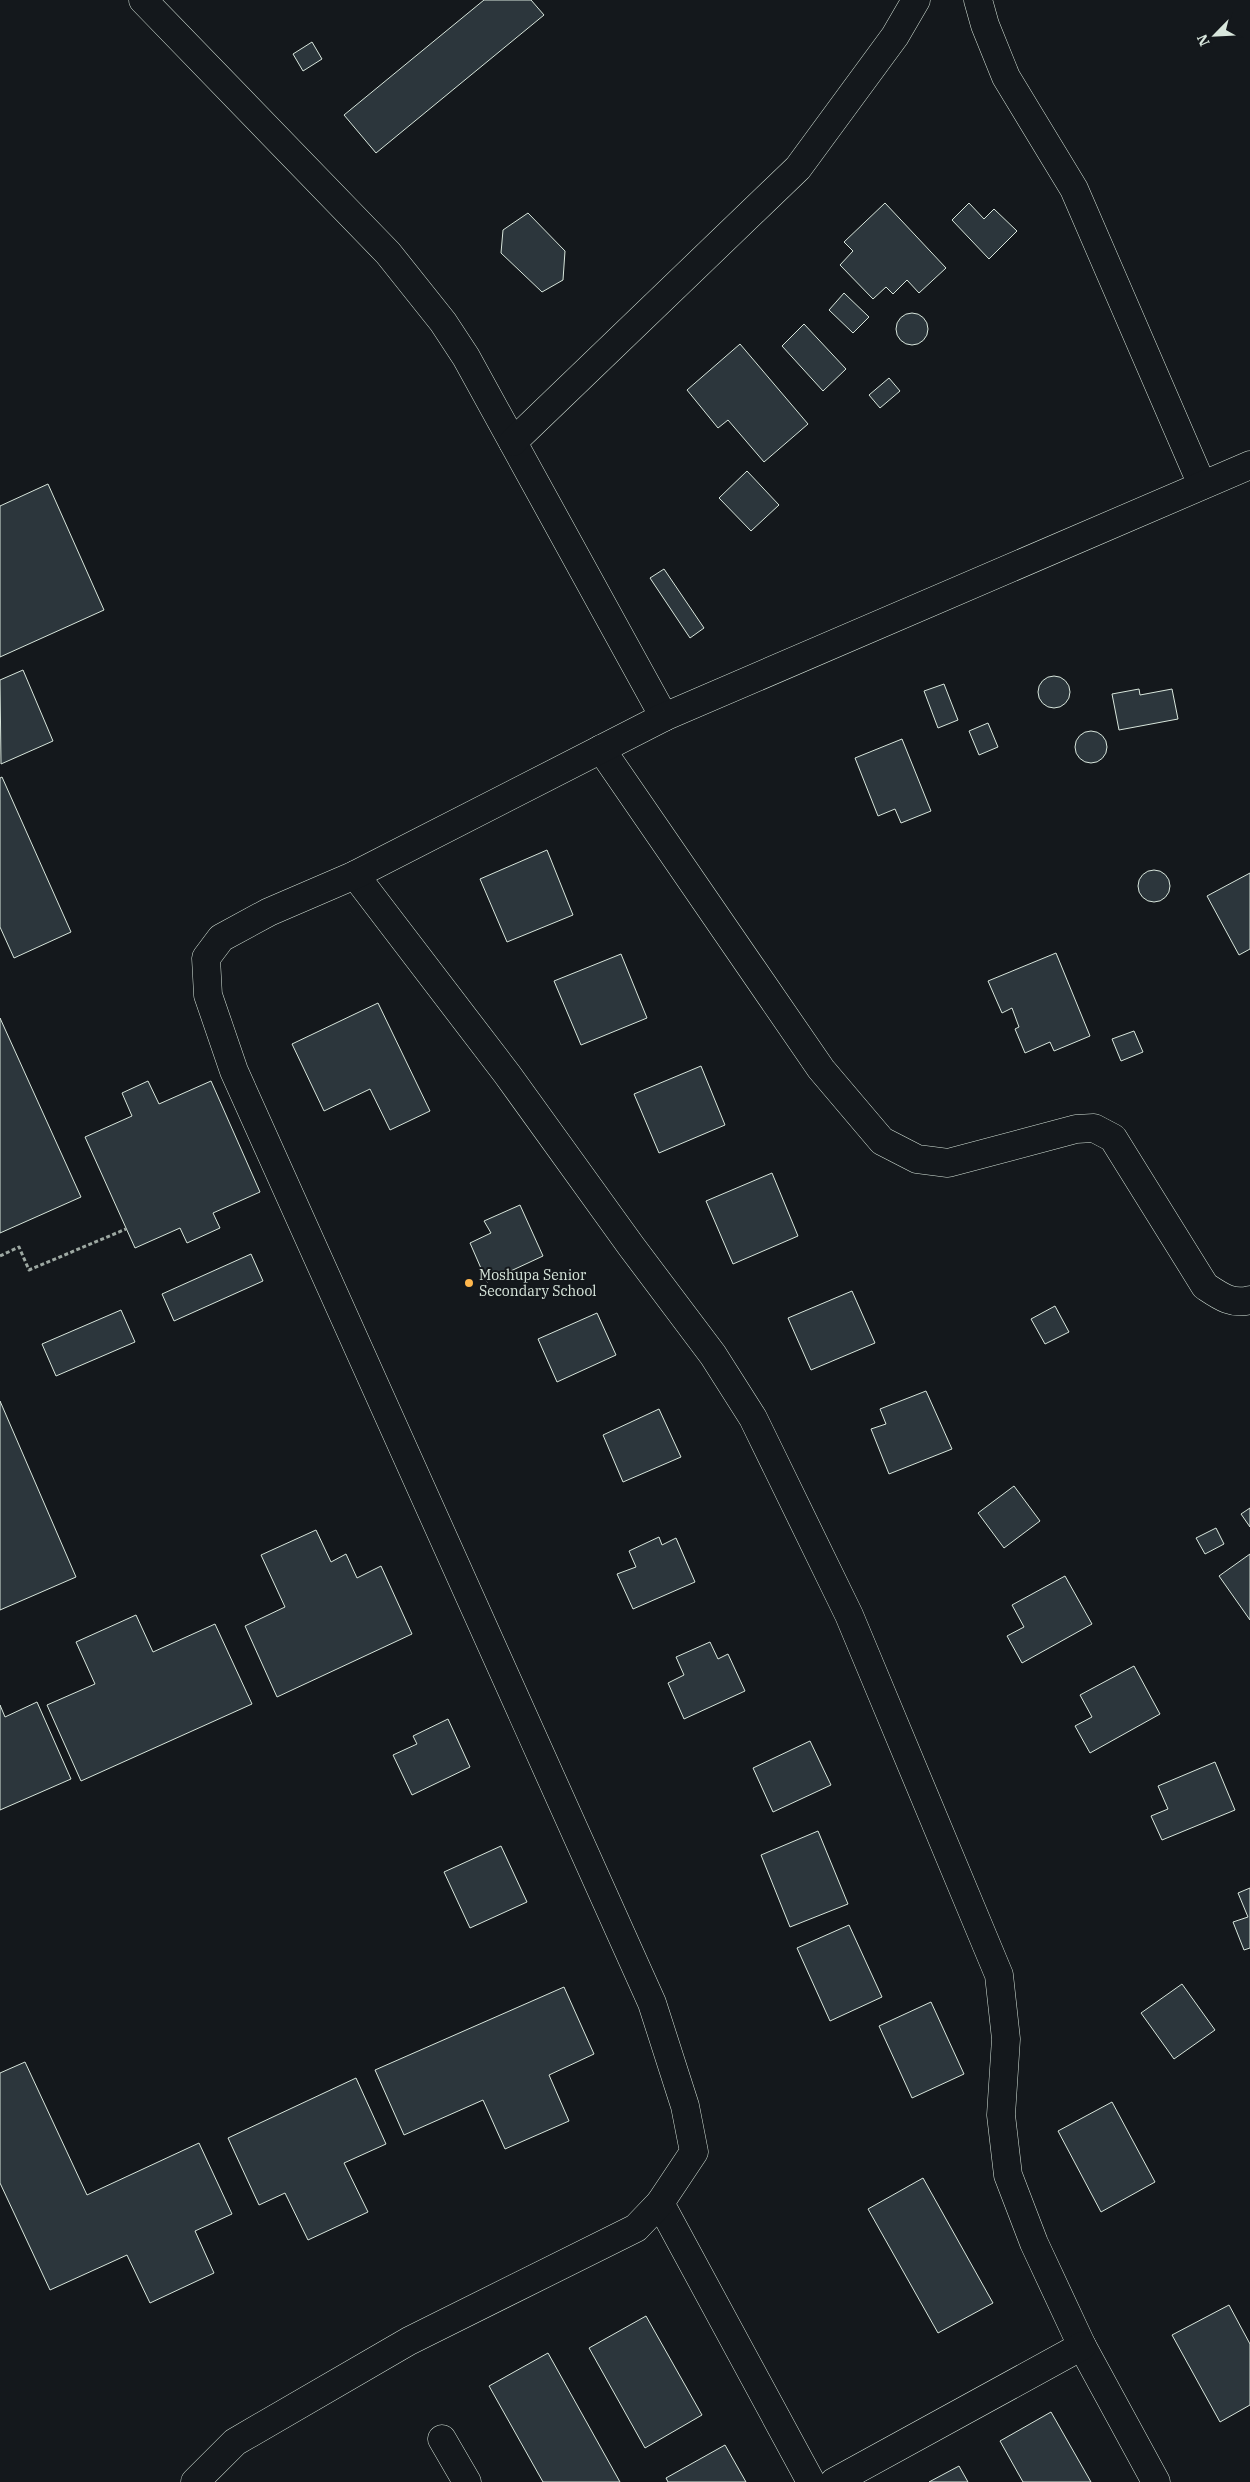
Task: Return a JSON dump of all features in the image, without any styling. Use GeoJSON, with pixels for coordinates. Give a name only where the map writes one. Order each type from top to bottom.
{"type":"FeatureCollection","features":[{"type":"Feature","properties":{"kind":"street"},"geometry":{"type":"LineString","coordinates":[[144,0],[388,253],[444,322],[466,357],[664,717]]}},
{"type":"Feature","properties":{"kind":"street"},"geometry":{"type":"LineString","coordinates":[[513,442],[798,168],[896,36],[916,0]]}},
{"type":"Feature","properties":{"kind":"street"},"geometry":{"type":"LineString","coordinates":[[978,0],[985,25],[1006,77],[1074,190],[1202,485]]}},
{"type":"Feature","properties":{"kind":"street"},"geometry":{"type":"LineString","coordinates":[[195,2482],[235,2442],[409,2341],[636,2228],[660,2203],[694,2152],[686,2106],[652,2003],[234,1071],[208,995],[206,958],[221,938],[268,912],[355,875],[664,717],[1250,465]]}},
{"type":"Feature","properties":{"kind":"street"},"geometry":{"type":"LineString","coordinates":[[601,749],[821,1070],[882,1141],[917,1159],[948,1163],[1076,1129],[1094,1128],[1113,1138],[1205,1286],[1222,1298],[1239,1303],[1250,1300]]}},
{"type":"Feature","properties":{"kind":"street"},"geometry":{"type":"LineString","coordinates":[[355,875],[507,1074],[631,1246],[713,1355],[757,1427],[849,1615],[999,1975],[1006,2039],[1001,2115],[1008,2175],[1034,2243],[1082,2346],[1156,2482]]}},
{"type":"Feature","properties":{"kind":"street"},"geometry":{"type":"LineString","coordinates":[[660,2203],[811,2482]]}},
{"type":"Feature","properties":{"kind":"street"},"geometry":{"type":"LineString","coordinates":[[834,2482],[1082,2346]]}},
{"type":"Feature","properties":{"kind":"street"},"geometry":{"type":"LineString","coordinates":[[442,2439],[467,2482]]}},
{"type":"Feature","properties":{"kind":"path"},"geometry":{"type":"LineString","coordinates":[[0,1256],[19,1248],[29,1270],[126,1229]]}},
{"type":"Feature","properties":{"kind":"building"},"geometry":{"type":"Polygon","coordinates":[[[484,0],[531,0],[544,15],[376,153],[344,115],[484,0]]]}},
{"type":"Feature","properties":{"kind":"building"},"geometry":{"type":"Polygon","coordinates":[[[312,42],[322,59],[303,71],[293,54],[312,42]]]}},
{"type":"Feature","properties":{"kind":"building"},"geometry":{"type":"Polygon","coordinates":[[[885,203],[946,268],[919,293],[907,280],[893,294],[886,287],[873,299],[840,265],[853,251],[844,242],[885,203]]]}},
{"type":"Feature","properties":{"kind":"building"},"geometry":{"type":"Polygon","coordinates":[[[969,203],[984,219],[994,209],[1017,231],[989,259],[952,220],[969,203]]]}},
{"type":"Feature","properties":{"kind":"building"},"geometry":{"type":"Polygon","coordinates":[[[528,213],[565,251],[563,280],[542,292],[501,253],[503,230],[528,213]]]}},
{"type":"Feature","properties":{"kind":"building"},"geometry":{"type":"Polygon","coordinates":[[[844,293],[869,317],[853,333],[829,310],[844,293]]]}},
{"type":"Feature","properties":{"kind":"building"},"geometry":{"type":"Polygon","coordinates":[[[912,313],[923,318],[928,329],[923,340],[912,345],[901,340],[896,329],[901,318],[912,313]]]}},
{"type":"Feature","properties":{"kind":"building"},"geometry":{"type":"Polygon","coordinates":[[[804,324],[846,369],[823,391],[782,346],[804,324]]]}},
{"type":"Feature","properties":{"kind":"building"},"geometry":{"type":"Polygon","coordinates":[[[740,344],[808,424],[764,462],[728,420],[718,428],[687,390],[740,344]]]}},
{"type":"Feature","properties":{"kind":"building"},"geometry":{"type":"Polygon","coordinates":[[[889,378],[900,391],[880,408],[869,395],[889,378]]]}},
{"type":"Feature","properties":{"kind":"building"},"geometry":{"type":"Polygon","coordinates":[[[747,471],[779,505],[751,531],[719,498],[747,471]]]}},
{"type":"Feature","properties":{"kind":"building"},"geometry":{"type":"Polygon","coordinates":[[[48,484],[104,610],[0,657],[0,506],[48,484]]]}},
{"type":"Feature","properties":{"kind":"building"},"geometry":{"type":"Polygon","coordinates":[[[664,569],[704,628],[690,638],[650,578],[664,569]]]}},
{"type":"Feature","properties":{"kind":"building"},"geometry":{"type":"Polygon","coordinates":[[[23,670],[53,741],[1,764],[0,680],[23,670]]]}},
{"type":"Feature","properties":{"kind":"building"},"geometry":{"type":"Polygon","coordinates":[[[1054,676],[1065,681],[1070,692],[1065,703],[1054,708],[1043,703],[1038,692],[1043,681],[1054,676]]]}},
{"type":"Feature","properties":{"kind":"building"},"geometry":{"type":"Polygon","coordinates":[[[944,684],[958,720],[938,728],[924,691],[944,684]]]}},
{"type":"Feature","properties":{"kind":"building"},"geometry":{"type":"Polygon","coordinates":[[[1139,689],[1140,695],[1172,689],[1178,719],[1119,730],[1112,694],[1139,689]]]}},
{"type":"Feature","properties":{"kind":"building"},"geometry":{"type":"Polygon","coordinates":[[[988,723],[998,747],[979,755],[969,731],[988,723]]]}},
{"type":"Feature","properties":{"kind":"building"},"geometry":{"type":"Polygon","coordinates":[[[1091,731],[1102,736],[1107,747],[1102,758],[1091,763],[1080,758],[1075,747],[1080,736],[1091,731]]]}},
{"type":"Feature","properties":{"kind":"building"},"geometry":{"type":"Polygon","coordinates":[[[902,739],[931,811],[901,823],[895,809],[878,816],[855,758],[902,739]]]}},
{"type":"Feature","properties":{"kind":"building"},"geometry":{"type":"Polygon","coordinates":[[[2,777],[71,932],[14,958],[0,927],[0,778],[2,777]]]}},
{"type":"Feature","properties":{"kind":"building"},"geometry":{"type":"Polygon","coordinates":[[[547,850],[573,915],[507,942],[480,879],[547,850]]]}},
{"type":"Feature","properties":{"kind":"building"},"geometry":{"type":"Polygon","coordinates":[[[1154,870],[1165,875],[1170,886],[1165,897],[1154,902],[1143,897],[1138,886],[1143,875],[1154,870]]]}},
{"type":"Feature","properties":{"kind":"building"},"geometry":{"type":"Polygon","coordinates":[[[1250,873],[1250,949],[1239,955],[1207,896],[1250,873]]]}},
{"type":"Feature","properties":{"kind":"building"},"geometry":{"type":"Polygon","coordinates":[[[1056,953],[1090,1036],[1054,1051],[1050,1042],[1025,1053],[1015,1029],[1019,1027],[1012,1008],[1002,1013],[988,981],[1056,953]]]}},
{"type":"Feature","properties":{"kind":"building"},"geometry":{"type":"Polygon","coordinates":[[[621,954],[647,1018],[581,1045],[554,981],[621,954]]]}},
{"type":"Feature","properties":{"kind":"building"},"geometry":{"type":"Polygon","coordinates":[[[378,1003],[430,1111],[390,1130],[370,1089],[324,1111],[292,1044],[378,1003]]]}},
{"type":"Feature","properties":{"kind":"building"},"geometry":{"type":"Polygon","coordinates":[[[0,1018],[81,1197],[0,1233],[0,1018]]]}},
{"type":"Feature","properties":{"kind":"building"},"geometry":{"type":"Polygon","coordinates":[[[1134,1031],[1143,1052],[1121,1061],[1112,1039],[1134,1031]]]}},
{"type":"Feature","properties":{"kind":"building"},"geometry":{"type":"Polygon","coordinates":[[[701,1066],[725,1125],[659,1153],[634,1094],[701,1066]]]}},
{"type":"Feature","properties":{"kind":"building"},"geometry":{"type":"Polygon","coordinates":[[[148,1081],[159,1104],[211,1081],[260,1192],[213,1213],[220,1228],[187,1243],[180,1228],[135,1248],[85,1137],[132,1116],[122,1093],[148,1081]]]}},
{"type":"Feature","properties":{"kind":"building"},"geometry":{"type":"Polygon","coordinates":[[[772,1173],[798,1236],[733,1264],[706,1201],[772,1173]]]}},
{"type":"Feature","properties":{"kind":"building"},"geometry":{"type":"Polygon","coordinates":[[[520,1205],[543,1256],[487,1282],[470,1243],[491,1233],[484,1221],[520,1205]]]}},
{"type":"Feature","properties":{"kind":"building"},"geometry":{"type":"Polygon","coordinates":[[[251,1254],[263,1281],[174,1321],[162,1294],[251,1254]]]}},
{"type":"Feature","properties":{"kind":"building"},"geometry":{"type":"Polygon","coordinates":[[[852,1291],[875,1343],[811,1370],[788,1318],[852,1291]]]}},
{"type":"Feature","properties":{"kind":"building"},"geometry":{"type":"Polygon","coordinates":[[[1055,1306],[1069,1332],[1045,1344],[1031,1319],[1055,1306]]]}},
{"type":"Feature","properties":{"kind":"building"},"geometry":{"type":"Polygon","coordinates":[[[121,1310],[135,1342],[56,1376],[42,1344],[121,1310]]]}},
{"type":"Feature","properties":{"kind":"building"},"geometry":{"type":"Polygon","coordinates":[[[597,1313],[616,1355],[557,1382],[538,1339],[597,1313]]]}},
{"type":"Feature","properties":{"kind":"building"},"geometry":{"type":"Polygon","coordinates":[[[926,1391],[952,1449],[889,1474],[871,1429],[886,1424],[880,1409],[926,1391]]]}},
{"type":"Feature","properties":{"kind":"building"},"geometry":{"type":"Polygon","coordinates":[[[0,1401],[76,1577],[0,1610],[0,1401]]]}},
{"type":"Feature","properties":{"kind":"building"},"geometry":{"type":"Polygon","coordinates":[[[659,1409],[681,1457],[623,1482],[603,1435],[659,1409]]]}},
{"type":"Feature","properties":{"kind":"building"},"geometry":{"type":"Polygon","coordinates":[[[1014,1486],[1040,1521],[1004,1548],[978,1513],[1014,1486]]]}},
{"type":"Feature","properties":{"kind":"building"},"geometry":{"type":"Polygon","coordinates":[[[1250,1508],[1250,1527],[1241,1514],[1250,1508]]]}},
{"type":"Feature","properties":{"kind":"building"},"geometry":{"type":"Polygon","coordinates":[[[1216,1528],[1224,1544],[1205,1554],[1196,1538],[1216,1528]]]}},
{"type":"Feature","properties":{"kind":"building"},"geometry":{"type":"Polygon","coordinates":[[[316,1530],[331,1562],[346,1554],[357,1578],[381,1566],[412,1634],[277,1697],[245,1626],[285,1607],[261,1555],[316,1530]]]}},
{"type":"Feature","properties":{"kind":"building"},"geometry":{"type":"Polygon","coordinates":[[[659,1537],[662,1545],[676,1538],[695,1582],[633,1609],[617,1574],[636,1567],[629,1551],[659,1537]]]}},
{"type":"Feature","properties":{"kind":"building"},"geometry":{"type":"Polygon","coordinates":[[[1250,1554],[1250,1620],[1219,1576],[1250,1554]]]}},
{"type":"Feature","properties":{"kind":"building"},"geometry":{"type":"Polygon","coordinates":[[[1065,1576],[1092,1624],[1022,1663],[1007,1636],[1024,1627],[1012,1605],[1065,1576]]]}},
{"type":"Feature","properties":{"kind":"building"},"geometry":{"type":"Polygon","coordinates":[[[136,1615],[153,1652],[215,1624],[252,1704],[81,1781],[47,1705],[95,1684],[76,1642],[136,1615]]]}},
{"type":"Feature","properties":{"kind":"building"},"geometry":{"type":"Polygon","coordinates":[[[710,1642],[718,1659],[728,1654],[745,1691],[684,1719],[668,1683],[684,1675],[676,1657],[710,1642]]]}},
{"type":"Feature","properties":{"kind":"building"},"geometry":{"type":"Polygon","coordinates":[[[1134,1666],[1160,1714],[1090,1753],[1075,1726],[1092,1717],[1080,1695],[1134,1666]]]}},
{"type":"Feature","properties":{"kind":"building"},"geometry":{"type":"Polygon","coordinates":[[[37,1702],[71,1779],[0,1810],[0,1705],[5,1717],[37,1702]]]}},
{"type":"Feature","properties":{"kind":"building"},"geometry":{"type":"Polygon","coordinates":[[[448,1719],[470,1767],[412,1795],[393,1755],[417,1744],[413,1736],[448,1719]]]}},
{"type":"Feature","properties":{"kind":"building"},"geometry":{"type":"Polygon","coordinates":[[[810,1741],[831,1785],[773,1812],[753,1768],[810,1741]]]}},
{"type":"Feature","properties":{"kind":"building"},"geometry":{"type":"Polygon","coordinates":[[[1215,1762],[1235,1810],[1162,1840],[1151,1816],[1168,1809],[1158,1786],[1215,1762]]]}},
{"type":"Feature","properties":{"kind":"building"},"geometry":{"type":"Polygon","coordinates":[[[818,1831],[848,1904],[790,1927],[761,1855],[818,1831]]]}},
{"type":"Feature","properties":{"kind":"building"},"geometry":{"type":"Polygon","coordinates":[[[501,1846],[527,1902],[470,1928],[444,1872],[501,1846]]]}},
{"type":"Feature","properties":{"kind":"building"},"geometry":{"type":"Polygon","coordinates":[[[1250,1888],[1250,1948],[1244,1950],[1233,1922],[1248,1917],[1238,1893],[1250,1888]]]}},
{"type":"Feature","properties":{"kind":"building"},"geometry":{"type":"Polygon","coordinates":[[[849,1925],[882,1997],[830,2021],[797,1948],[849,1925]]]}},
{"type":"Feature","properties":{"kind":"building"},"geometry":{"type":"Polygon","coordinates":[[[1182,1984],[1215,2030],[1174,2059],[1141,2013],[1182,1984]]]}},
{"type":"Feature","properties":{"kind":"building"},"geometry":{"type":"Polygon","coordinates":[[[564,1987],[594,2054],[549,2075],[569,2121],[505,2149],[483,2100],[404,2135],[375,2070],[564,1987]]]}},
{"type":"Feature","properties":{"kind":"building"},"geometry":{"type":"Polygon","coordinates":[[[931,2002],[964,2074],[912,2098],[879,2026],[931,2002]]]}},
{"type":"Feature","properties":{"kind":"building"},"geometry":{"type":"Polygon","coordinates":[[[25,2062],[87,2195],[199,2143],[232,2214],[195,2231],[214,2273],[150,2303],[127,2255],[50,2290],[0,2183],[0,2073],[25,2062]]]}},
{"type":"Feature","properties":{"kind":"building"},"geometry":{"type":"Polygon","coordinates":[[[356,2078],[386,2144],[344,2163],[368,2212],[308,2240],[285,2193],[259,2205],[228,2138],[356,2078]]]}},
{"type":"Feature","properties":{"kind":"building"},"geometry":{"type":"Polygon","coordinates":[[[1112,2102],[1155,2182],[1101,2212],[1058,2131],[1112,2102]]]}},
{"type":"Feature","properties":{"kind":"building"},"geometry":{"type":"Polygon","coordinates":[[[923,2178],[993,2303],[938,2333],[868,2209],[923,2178]]]}},
{"type":"Feature","properties":{"kind":"building"},"geometry":{"type":"Polygon","coordinates":[[[1229,2305],[1250,2344],[1250,2405],[1220,2422],[1172,2335],[1229,2305]]]}},
{"type":"Feature","properties":{"kind":"building"},"geometry":{"type":"Polygon","coordinates":[[[646,2316],[702,2415],[645,2448],[589,2348],[646,2316]]]}},
{"type":"Feature","properties":{"kind":"building"},"geometry":{"type":"Polygon","coordinates":[[[548,2353],[620,2482],[543,2482],[489,2386],[548,2353]]]}},
{"type":"Feature","properties":{"kind":"building"},"geometry":{"type":"Polygon","coordinates":[[[1051,2412],[1091,2482],[1023,2482],[1000,2441],[1051,2412]]]}},
{"type":"Feature","properties":{"kind":"building"},"geometry":{"type":"Polygon","coordinates":[[[725,2445],[746,2482],[668,2482],[666,2478],[725,2445]]]}},
{"type":"Feature","properties":{"kind":"building"},"geometry":{"type":"Polygon","coordinates":[[[959,2466],[968,2482],[929,2482],[959,2466]]]}},
{"type":"Feature","properties":{"kind":"place","name":"Moshupa Senior Secondary School"},"geometry":{"type":"Point","coordinates":[469,1283]}}]}
